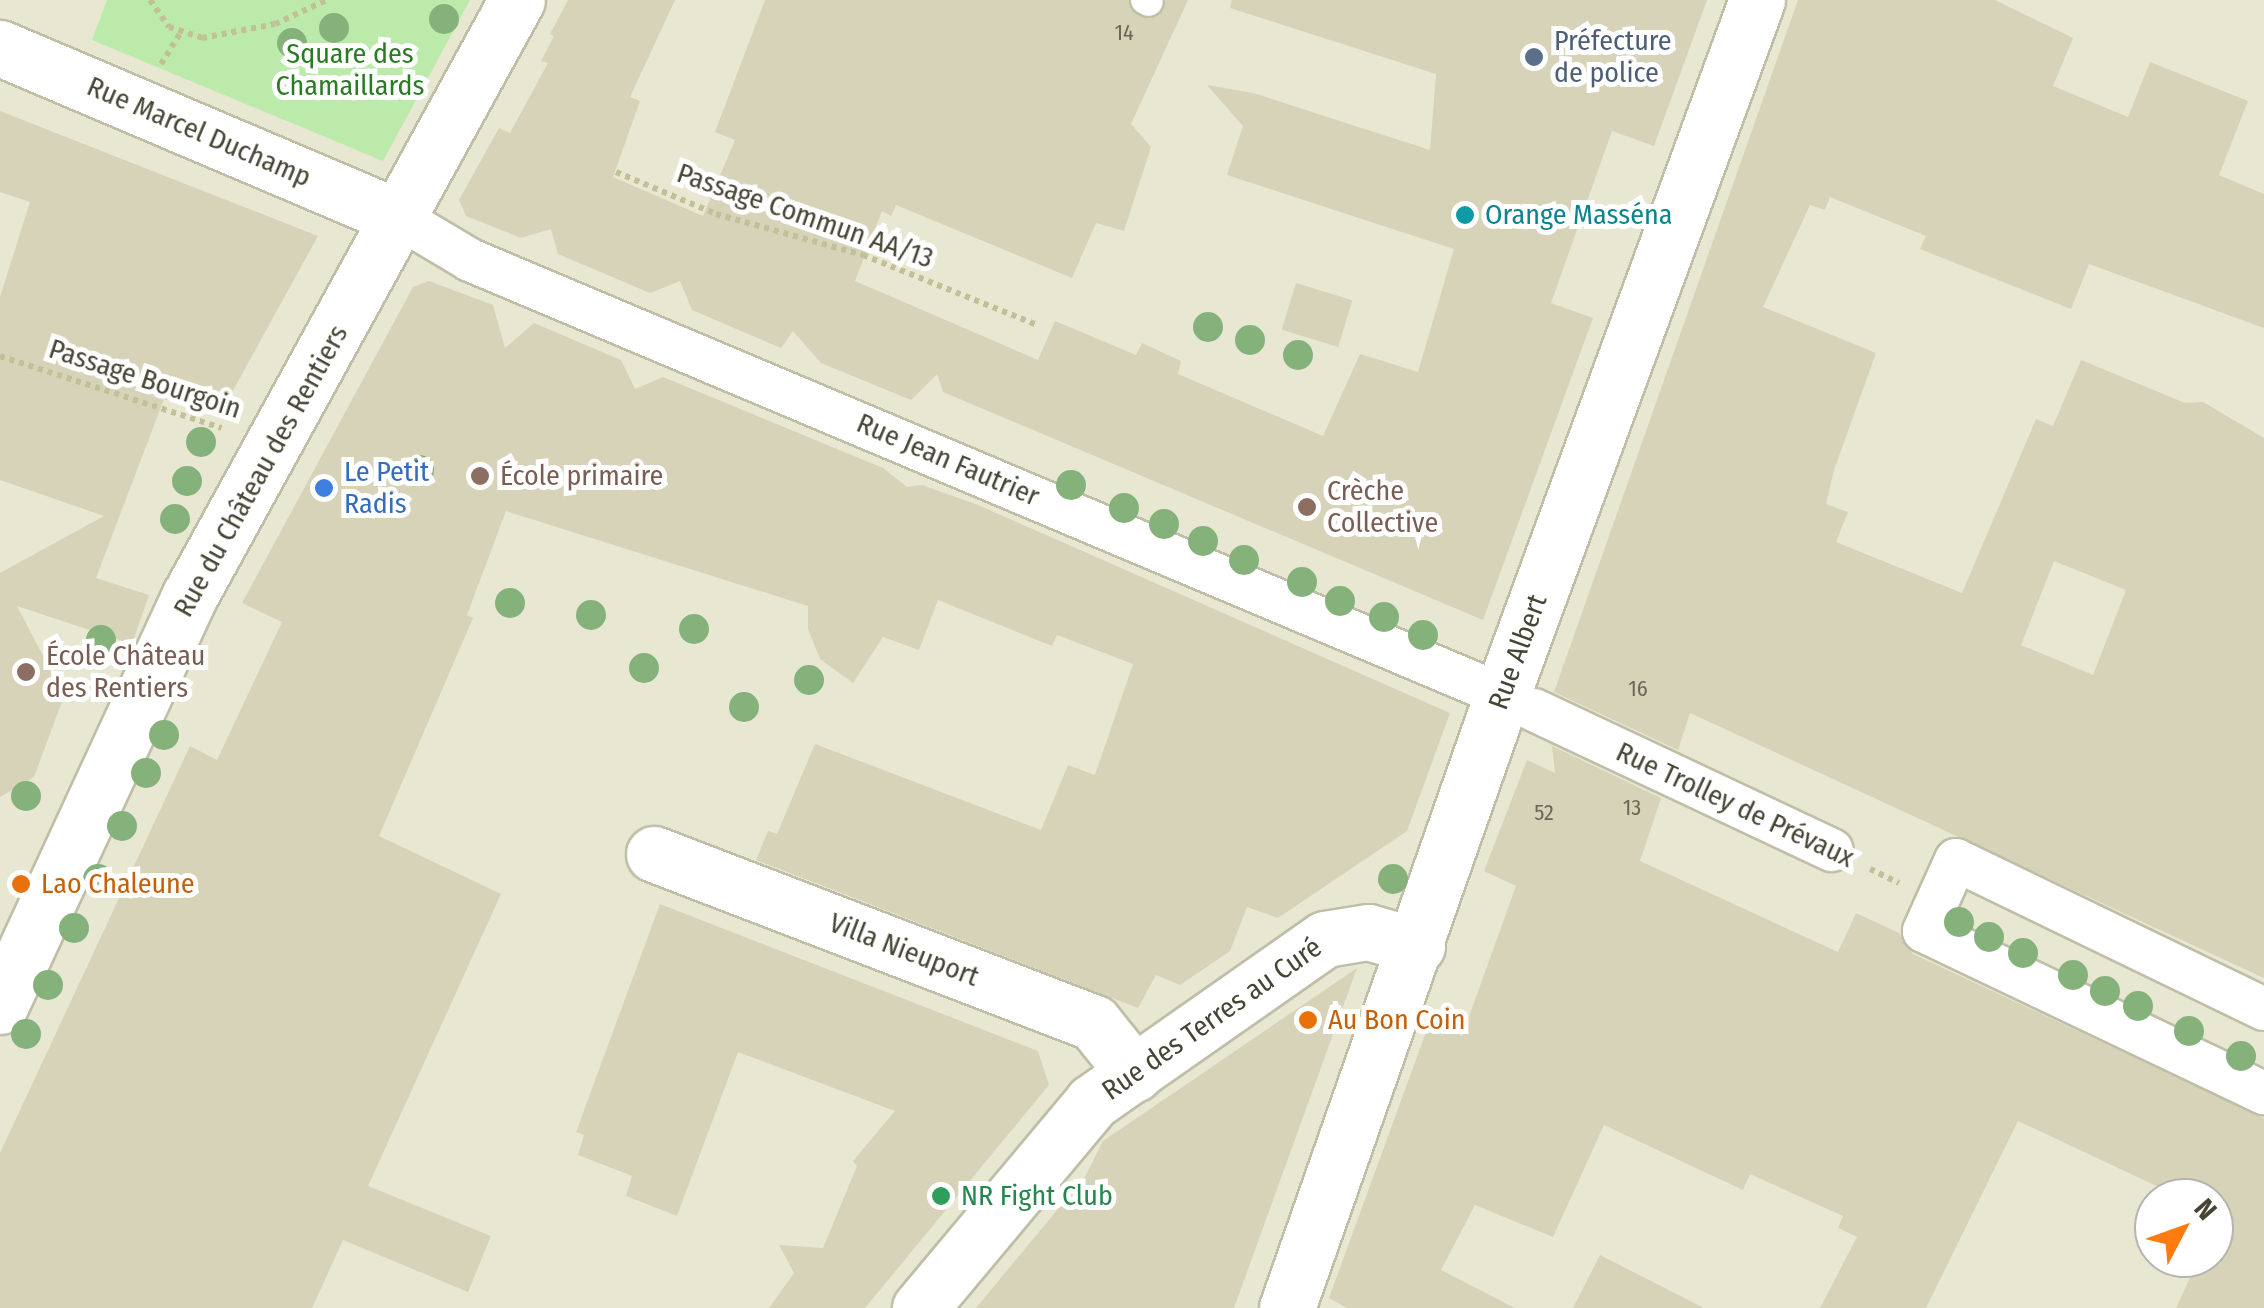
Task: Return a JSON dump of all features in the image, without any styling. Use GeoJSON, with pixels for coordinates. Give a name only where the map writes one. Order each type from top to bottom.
{"type":"FeatureCollection","features":[{"type":"Feature","properties":{"kind":"street","name":"Rue du Château des Rentiers"},"geometry":{"type":"LineString","coordinates":[[3,991],[190,597],[517,0]]}},
{"type":"Feature","properties":{"kind":"street","name":"Rue Albert"},"geometry":{"type":"LineString","coordinates":[[1287,1308],[1417,946],[1518,703],[1757,0]]}},
{"type":"Feature","properties":{"kind":"street","name":"Rue Marcel Duchamp"},"geometry":{"type":"LineString","coordinates":[[0,48],[398,217]]}},
{"type":"Feature","properties":{"kind":"street","name":"Rue Jean Fautrier"},"geometry":{"type":"LineString","coordinates":[[398,217],[470,260],[1518,703]]}},
{"type":"Feature","properties":{"kind":"street","name":"Rue Trolley de Prévaux"},"geometry":{"type":"LineString","coordinates":[[1518,703],[1832,850]]}},
{"type":"Feature","properties":{"kind":"street","name":"Villa Nieuport"},"geometry":{"type":"LineString","coordinates":[[654,854],[1094,1023],[1135,1074]]}},
{"type":"Feature","properties":{"kind":"street"},"geometry":{"type":"LineString","coordinates":[[2264,1010],[1956,860],[1924,931],[2264,1093]]}},
{"type":"Feature","properties":{"kind":"street","name":"Rue des Terres au Curé"},"geometry":{"type":"LineString","coordinates":[[920,1308],[1092,1102],[1325,939],[1368,932],[1417,946]]}},
{"type":"Feature","properties":{"kind":"path"},"geometry":{"type":"LineString","coordinates":[[150,0],[170,27],[202,38],[275,24],[328,0]]}},
{"type":"Feature","properties":{"kind":"path","name":"Passage Commun AA/13"},"geometry":{"type":"LineString","coordinates":[[616,172],[716,214],[863,255],[1036,325]]}},
{"type":"Feature","properties":{"kind":"path","name":"Passage Bourgoin"},"geometry":{"type":"LineString","coordinates":[[0,356],[276,445]]}},
{"type":"Feature","properties":{"kind":"path","name":"Rue Trolley de Prévaux"},"geometry":{"type":"LineString","coordinates":[[1832,850],[1936,902]]}},
{"type":"Feature","properties":{"kind":"shaded area"},"geometry":{"type":"Polygon","coordinates":[[[0,0],[2264,0],[2264,1308],[0,1308],[0,0]]]}},
{"type":"Feature","properties":{"kind":"green space","name":"Square des Chamaillards"},"geometry":{"type":"Polygon","coordinates":[[[107,0],[470,0],[383,161],[92,40],[107,0]]]}},
{"type":"Feature","properties":{"kind":"building"},"geometry":{"type":"Polygon","coordinates":[[[568,0],[675,0],[630,97],[640,101],[613,177],[703,216],[735,140],[715,132],[765,0],[1128,0],[1131,10],[1149,19],[1159,16],[1166,0],[1188,0],[1131,124],[1151,147],[1124,231],[1096,223],[1072,278],[896,205],[891,216],[882,211],[855,281],[1038,360],[1055,321],[1136,355],[1142,343],[1181,361],[1178,374],[1323,436],[1360,354],[1418,372],[1454,249],[1227,175],[1243,126],[1207,85],[1253,93],[1430,150],[1436,74],[1230,8],[1232,0],[1707,0],[1654,146],[1612,131],[1551,303],[1593,318],[1483,620],[943,392],[937,374],[911,400],[821,363],[793,331],[781,348],[692,310],[680,281],[650,293],[558,254],[551,229],[521,238],[466,216],[459,200],[499,128],[510,133],[548,63],[541,61],[568,0]]]}},
{"type":"Feature","properties":{"kind":"building"},"geometry":{"type":"Polygon","coordinates":[[[1798,0],[1995,0],[2073,38],[2053,86],[2128,117],[2150,62],[2248,101],[2219,175],[2264,194],[2264,328],[2089,264],[2071,309],[1920,249],[1926,236],[1830,197],[1825,210],[1810,205],[1763,307],[1876,353],[1834,470],[1826,504],[1848,512],[1836,542],[1962,593],[2036,419],[2053,426],[2081,360],[2185,403],[2203,402],[2264,438],[2264,978],[1690,713],[1678,750],[1554,692],[1798,0]],[[2054,561],[2021,645],[2093,675],[2126,590],[2054,561]]]}},
{"type":"Feature","properties":{"kind":"building"},"geometry":{"type":"Polygon","coordinates":[[[0,111],[318,236],[219,416],[164,399],[96,578],[149,595],[132,644],[17,606],[64,696],[34,777],[0,797],[0,573],[104,516],[0,480],[0,297],[30,202],[0,192],[0,111]]]}},
{"type":"Feature","properties":{"kind":"building"},"geometry":{"type":"Polygon","coordinates":[[[429,281],[493,305],[505,348],[534,323],[621,360],[635,389],[663,377],[883,468],[907,487],[922,485],[978,505],[1450,713],[1407,831],[1278,918],[1247,907],[1230,951],[1180,985],[1156,975],[1138,1008],[756,860],[768,831],[777,834],[815,744],[1041,830],[1068,765],[1095,775],[1133,664],[1057,635],[1052,646],[938,600],[919,650],[883,637],[853,683],[820,659],[808,629],[808,606],[506,511],[467,615],[473,618],[379,836],[501,894],[368,1186],[491,1236],[468,1292],[343,1240],[312,1308],[0,1308],[0,1153],[190,746],[217,760],[282,622],[242,603],[413,287],[429,281]]]}},
{"type":"Feature","properties":{"kind":"building"},"geometry":{"type":"Polygon","coordinates":[[[1296,283],[1352,300],[1338,347],[1282,330],[1296,283]]]}},
{"type":"Feature","properties":{"kind":"building"},"geometry":{"type":"Polygon","coordinates":[[[1552,746],[1661,798],[1640,861],[1838,952],[1856,913],[1899,933],[1913,954],[2264,1118],[2264,1308],[2176,1308],[2190,1278],[2234,1278],[2234,1178],[2139,1178],[2018,1121],[1926,1308],[1820,1308],[1857,1237],[1838,1228],[1843,1216],[1750,1174],[1743,1190],[1604,1125],[1553,1237],[1475,1205],[1441,1270],[1515,1308],[1347,1308],[1329,1298],[1430,1021],[1462,1036],[1516,886],[1484,871],[1527,760],[1555,773],[1552,746]]]}},
{"type":"Feature","properties":{"kind":"building"},"geometry":{"type":"Polygon","coordinates":[[[660,904],[1038,1051],[1049,1085],[865,1308],[769,1308],[794,1273],[779,1245],[823,1248],[857,1166],[853,1161],[895,1111],[738,1052],[677,1216],[626,1196],[632,1176],[578,1155],[584,1135],[576,1132],[660,904]]]}},
{"type":"Feature","properties":{"kind":"building"},"geometry":{"type":"Polygon","coordinates":[[[1357,968],[1234,1308],[976,1308],[1086,1175],[1103,1141],[1357,968]]]}},
{"type":"Feature","properties":{"kind":"building"},"geometry":{"type":"Polygon","coordinates":[[[1600,1255],[1704,1308],[1573,1308],[1600,1255]]]}},
{"type":"Feature","properties":{"kind":"place","name":"Préfecture de police"},"geometry":{"type":"Point","coordinates":[1534,57]}},
{"type":"Feature","properties":{"kind":"place","name":"Orange Masséna"},"geometry":{"type":"Point","coordinates":[1465,215]}},
{"type":"Feature","properties":{"kind":"place","name":"École primaire"},"geometry":{"type":"Point","coordinates":[480,476]}},
{"type":"Feature","properties":{"kind":"place","name":"Le Petit Radis"},"geometry":{"type":"Point","coordinates":[324,488]}},
{"type":"Feature","properties":{"kind":"place","name":"Crèche Collective"},"geometry":{"type":"Point","coordinates":[1307,507]}},
{"type":"Feature","properties":{"kind":"place","name":"École Château des Rentiers"},"geometry":{"type":"Point","coordinates":[26,672]}},
{"type":"Feature","properties":{"kind":"place","name":"Lao Chaleune"},"geometry":{"type":"Point","coordinates":[21,884]}},
{"type":"Feature","properties":{"kind":"place","name":"Au Bon Coin"},"geometry":{"type":"Point","coordinates":[1308,1020]}},
{"type":"Feature","properties":{"kind":"place","name":"NR Fight Club"},"geometry":{"type":"Point","coordinates":[941,1196]}}]}
